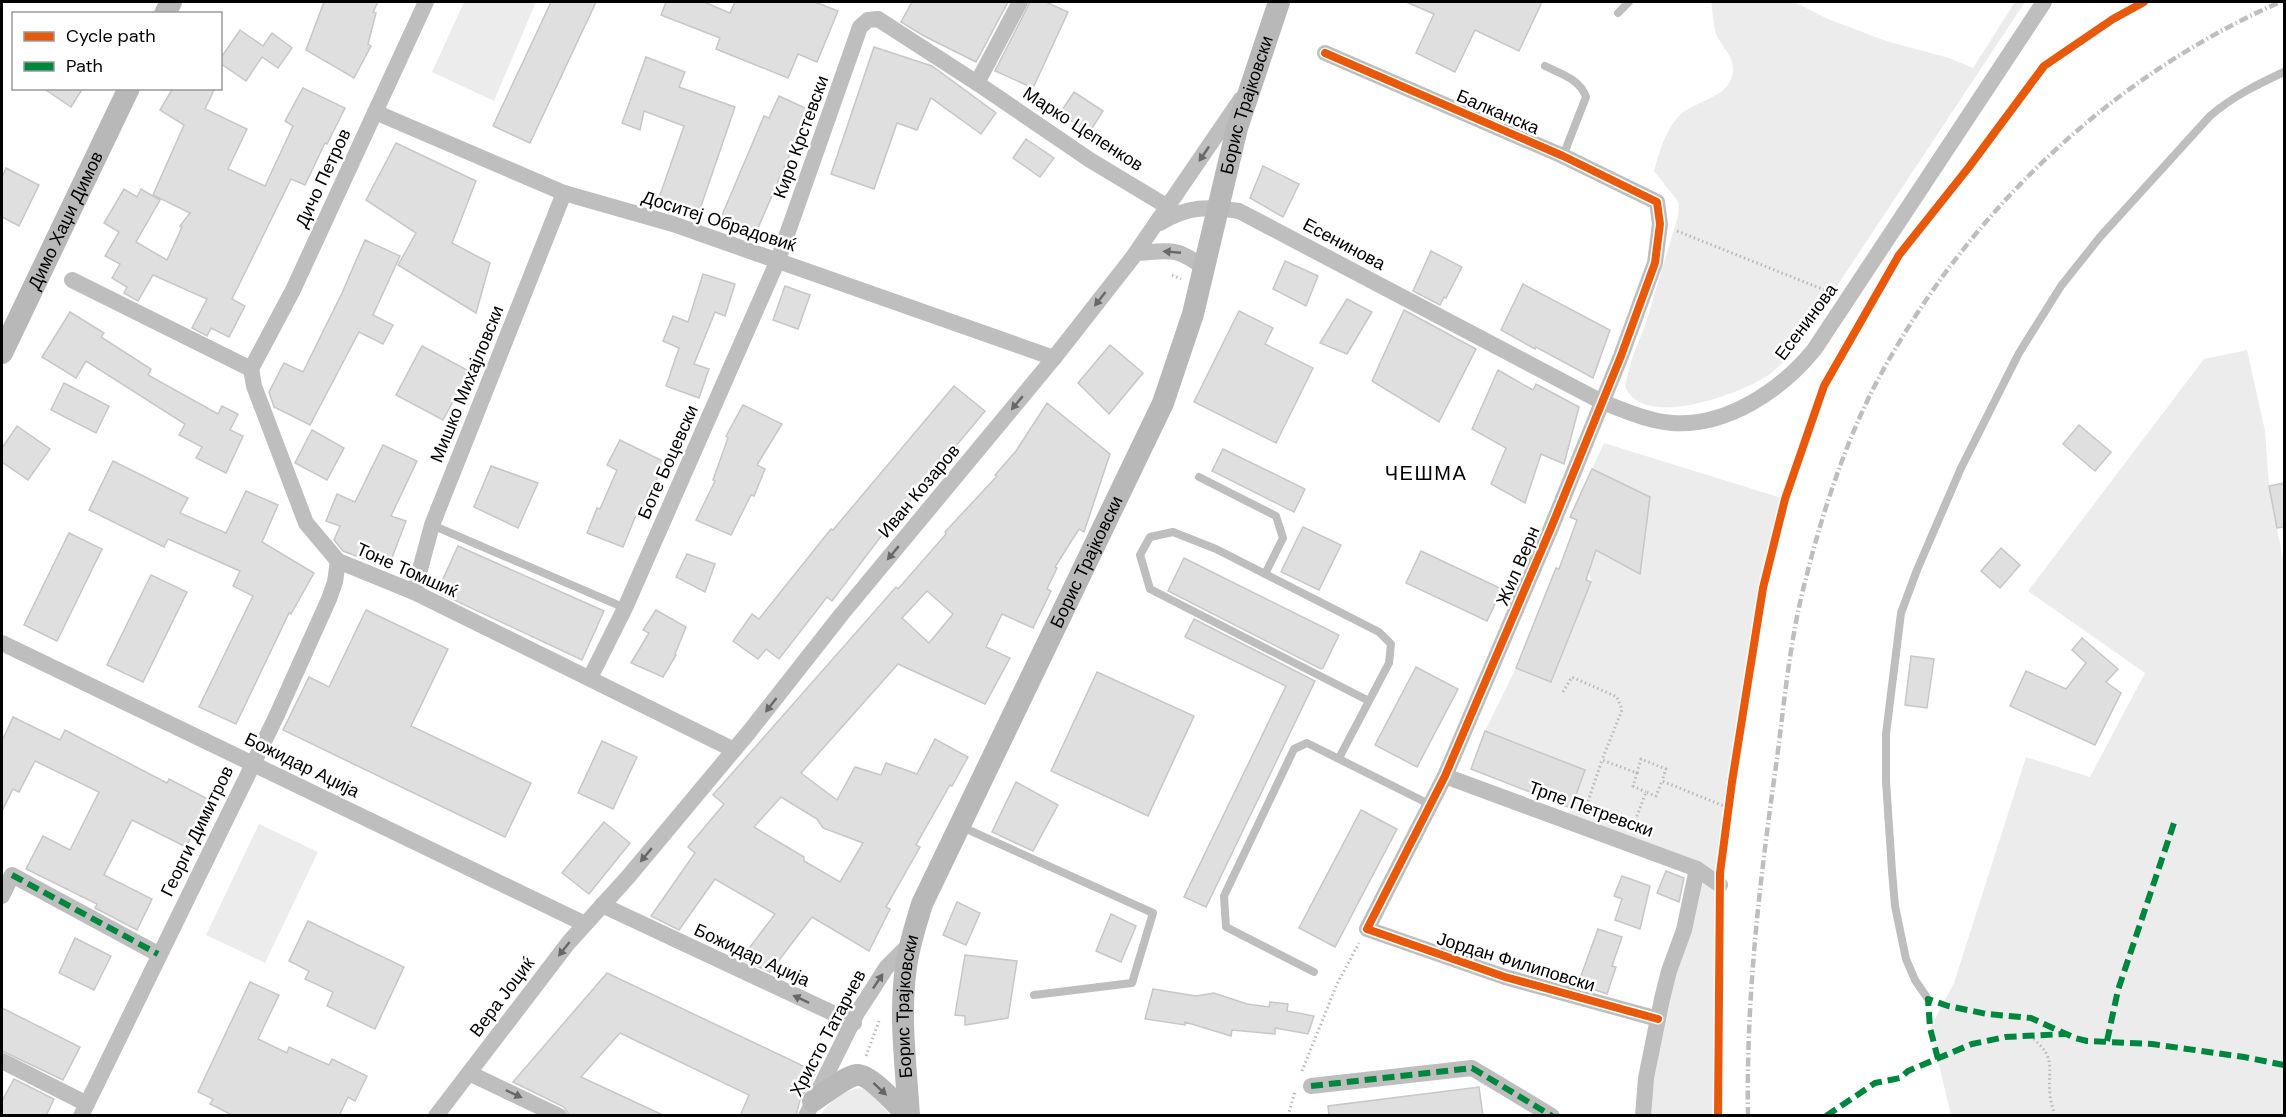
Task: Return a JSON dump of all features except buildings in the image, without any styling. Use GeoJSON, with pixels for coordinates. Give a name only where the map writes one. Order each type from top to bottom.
{"type":"FeatureCollection","features":[{"type":"Feature","properties":{"kind":"street","name":"Дичо Петров"},"geometry":{"type":"LineString","coordinates":[[251,369],[293,290],[426,2]]}},
{"type":"Feature","properties":{"kind":"street"},"geometry":{"type":"LineString","coordinates":[[977,83],[1020,2]]}},
{"type":"Feature","properties":{"kind":"street","name":"Борис Трајковски"},"geometry":{"type":"LineString","coordinates":[[908,1116],[903,1025],[906,966],[910,944],[929,886],[1163,403],[1193,314],[1249,88],[1279,2]]}},
{"type":"Feature","properties":{"kind":"street","name":"Есенинова"},"geometry":{"type":"LineString","coordinates":[[1218,207],[1239,212],[1602,402],[1650,419],[1683,423],[1711,418],[1728,413],[1760,397],[1787,379],[1814,350],[2044,2]]}},
{"type":"Feature","properties":{"kind":"street","name":"Марко Цепенков"},"geometry":{"type":"LineString","coordinates":[[860,27],[868,20],[878,19],[1090,160],[1168,207]]}},
{"type":"Feature","properties":{"kind":"street","name":"Киро Крстевски"},"geometry":{"type":"LineString","coordinates":[[778,260],[860,27]]}},
{"type":"Feature","properties":{"kind":"street","name":"Балканска"},"geometry":{"type":"LineString","coordinates":[[1325,53],[1563,156],[1657,202]]}},
{"type":"Feature","properties":{"kind":"street","name":"Иван Козаров"},"geometry":{"type":"LineString","coordinates":[[602,905],[734,750],[841,615],[1054,358],[1136,253],[1249,88]]}},
{"type":"Feature","properties":{"kind":"street","name":"Димо Хаџи Димов"},"geometry":{"type":"LineString","coordinates":[[2,353],[128,90]]}},
{"type":"Feature","properties":{"kind":"street","name":"Доситеј Обрадовиќ"},"geometry":{"type":"LineString","coordinates":[[375,112],[564,193],[673,224],[1054,358]]}},
{"type":"Feature","properties":{"kind":"street","name":"Мишко Михајловски"},"geometry":{"type":"LineString","coordinates":[[414,592],[432,525],[564,193]]}},
{"type":"Feature","properties":{"kind":"street","name":"Жил Верн"},"geometry":{"type":"LineString","coordinates":[[1366,929],[1445,776],[1551,528],[1644,298],[1655,263],[1660,224],[1657,202]]}},
{"type":"Feature","properties":{"kind":"street"},"geometry":{"type":"LineString","coordinates":[[1154,227],[1185,210],[1218,207]]}},
{"type":"Feature","properties":{"kind":"street"},"geometry":{"type":"LineString","coordinates":[[1136,253],[1177,251],[1204,268]]}},
{"type":"Feature","properties":{"kind":"street","name":"Боте Боцевски"},"geometry":{"type":"LineString","coordinates":[[590,678],[625,608],[778,260]]}},
{"type":"Feature","properties":{"kind":"street"},"geometry":{"type":"LineString","coordinates":[[72,280],[251,369]]}},
{"type":"Feature","properties":{"kind":"street","name":"Тоне Томшиќ"},"geometry":{"type":"LineString","coordinates":[[251,369],[254,386],[306,523],[338,561],[414,592],[734,750]]}},
{"type":"Feature","properties":{"kind":"street","name":"Георги Димитров"},"geometry":{"type":"LineString","coordinates":[[84,1110],[158,954],[253,764],[329,599],[335,582],[338,561]]}},
{"type":"Feature","properties":{"kind":"street","name":"Божидар Аџија"},"geometry":{"type":"LineString","coordinates":[[2,643],[585,924]]}},
{"type":"Feature","properties":{"kind":"street","name":"Трпе Петревски"},"geometry":{"type":"LineString","coordinates":[[1445,776],[1697,869],[1720,885]]}},
{"type":"Feature","properties":{"kind":"street"},"geometry":{"type":"LineString","coordinates":[[1643,1116],[1646,1078],[1658,1019],[1669,971],[1684,930],[1697,869]]}},
{"type":"Feature","properties":{"kind":"street"},"geometry":{"type":"LineString","coordinates":[[2,896],[12,875],[158,954]]}},
{"type":"Feature","properties":{"kind":"street","name":"Божидар Аџија"},"geometry":{"type":"LineString","coordinates":[[602,905],[854,1023]]}},
{"type":"Feature","properties":{"kind":"street","name":"Вера Јоциќ"},"geometry":{"type":"LineString","coordinates":[[436,1116],[602,905]]}},
{"type":"Feature","properties":{"kind":"street","name":"Јордан Филиповски"},"geometry":{"type":"LineString","coordinates":[[1366,929],[1505,977],[1658,1019]]}},
{"type":"Feature","properties":{"kind":"street","name":"Христо Татарчев"},"geometry":{"type":"LineString","coordinates":[[810,1108],[857,1013],[886,968],[910,944]]}},
{"type":"Feature","properties":{"kind":"street"},"geometry":{"type":"LineString","coordinates":[[2,1061],[84,1110]]}},
{"type":"Feature","properties":{"kind":"street"},"geometry":{"type":"LineString","coordinates":[[1302,1085],[1472,1068],[1552,1116]]}},
{"type":"Feature","properties":{"kind":"street"},"geometry":{"type":"LineString","coordinates":[[469,1073],[559,1116]]}},
{"type":"Feature","properties":{"kind":"street"},"geometry":{"type":"LineString","coordinates":[[810,1108],[850,1077],[859,1074],[868,1078],[908,1116]]}},
{"type":"Feature","properties":{"kind":"lane"},"geometry":{"type":"LineString","coordinates":[[1618,13],[1629,2]]}},
{"type":"Feature","properties":{"kind":"lane"},"geometry":{"type":"LineString","coordinates":[[1545,66],[1575,80],[1583,88],[1586,97],[1563,156]]}},
{"type":"Feature","properties":{"kind":"lane"},"geometry":{"type":"LineString","coordinates":[[1928,999],[1915,980],[1906,959],[1900,934],[1893,882],[1886,781],[1886,734],[1901,613],[1917,570],[1961,468],[2019,353],[2061,286],[2100,237],[2210,116],[2232,99],[2284,72]]}},
{"type":"Feature","properties":{"kind":"lane"},"geometry":{"type":"LineString","coordinates":[[1199,477],[1276,516],[1282,538],[1265,574]]}},
{"type":"Feature","properties":{"kind":"lane"},"geometry":{"type":"LineString","coordinates":[[432,525],[625,608]]}},
{"type":"Feature","properties":{"kind":"lane"},"geometry":{"type":"LineString","coordinates":[[1339,758],[1369,701],[1389,663],[1391,644],[1379,632],[1216,549],[1173,532],[1150,537],[1140,555],[1150,589],[1369,701]]}},
{"type":"Feature","properties":{"kind":"lane"},"geometry":{"type":"LineString","coordinates":[[1314,972],[1226,927],[1224,896],[1294,748],[1307,743],[1431,805]]}},
{"type":"Feature","properties":{"kind":"lane"},"geometry":{"type":"LineString","coordinates":[[958,826],[1153,913],[1132,983],[1034,995]]}},
{"type":"Feature","properties":{"kind":"path"},"geometry":{"type":"LineString","coordinates":[[1672,229],[1836,294]]}},
{"type":"Feature","properties":{"kind":"path"},"geometry":{"type":"LineString","coordinates":[[1563,692],[1572,677],[1617,697],[1622,710],[1580,826]]}},
{"type":"Feature","properties":{"kind":"path"},"geometry":{"type":"LineString","coordinates":[[1641,759],[1666,769],[1656,796],[1632,786],[1637,773],[1641,759]]}},
{"type":"Feature","properties":{"kind":"path"},"geometry":{"type":"LineString","coordinates":[[1602,760],[1637,773]]}},
{"type":"Feature","properties":{"kind":"path"},"geometry":{"type":"LineString","coordinates":[[1662,781],[1730,804],[1728,819]]}},
{"type":"Feature","properties":{"kind":"path"},"geometry":{"type":"LineString","coordinates":[[1626,843],[1646,792]]}},
{"type":"Feature","properties":{"kind":"path"},"geometry":{"type":"LineString","coordinates":[[1288,1116],[1302,1085],[1337,984],[1366,929]]}},
{"type":"Feature","properties":{"kind":"path"},"geometry":{"type":"LineString","coordinates":[[859,1074],[879,1021]]}},
{"type":"Feature","properties":{"kind":"path"},"geometry":{"type":"LineString","coordinates":[[2030,1036],[2042,1046],[2048,1055],[2051,1071],[2050,1096],[2055,1116]]}},
{"type":"Feature","properties":{"kind":"shaded area"},"geometry":{"type":"Polygon","coordinates":[[[464,2],[536,2],[494,101],[432,72],[464,2]]]}},
{"type":"Feature","properties":{"kind":"shaded area"},"geometry":{"type":"Polygon","coordinates":[[[1711,2],[1794,2],[1828,19],[1886,41],[1949,58],[1973,68],[2015,2],[2025,2],[1794,351],[1767,376],[1732,393],[1690,405],[1650,406],[1635,399],[1625,386],[1678,216],[1679,205],[1654,171],[1660,150],[1673,123],[1685,111],[1726,88],[1733,71],[1729,56],[1716,34],[1711,2]]]}},
{"type":"Feature","properties":{"kind":"shaded area"},"geometry":{"type":"Polygon","coordinates":[[[2247,350],[2265,431],[2269,486],[2284,565],[2284,1115],[1951,1115],[1930,1028],[1954,983],[2026,757],[2090,777],[2145,673],[2028,591],[2204,359],[2247,350]]]}},
{"type":"Feature","properties":{"kind":"shaded area"},"geometry":{"type":"Polygon","coordinates":[[[1604,443],[1785,499],[1763,588],[1720,873],[1718,1115],[1643,1115],[1697,869],[1566,821],[1585,770],[1485,731],[1516,668],[1552,682],[1591,582],[1589,572],[1598,546],[1599,552],[1640,573],[1650,497],[1592,469],[1604,443]]]}},
{"type":"Feature","properties":{"kind":"shaded area"},"geometry":{"type":"Polygon","coordinates":[[[259,824],[318,852],[265,963],[206,935],[259,824]]]}},
{"type":"Feature","properties":{"kind":"shaded area"},"geometry":{"type":"Polygon","coordinates":[[[859,1088],[868,1090],[890,1115],[820,1116],[837,1098],[859,1088]]]}},
{"type":"Feature","properties":{"kind":"railway"},"geometry":{"type":"LineString","coordinates":[[1748,1116],[1751,987],[1759,901],[1795,626],[1826,506],[1852,436],[1872,391],[1908,328],[1948,269],[1993,213],[2043,162],[2097,114],[2154,72],[2216,34],[2280,2]]}},
{"type":"Feature","properties":{"kind":"marked path"},"geometry":{"type":"LineString","coordinates":[[2107,1041],[2118,990],[2174,823]]}},
{"type":"Feature","properties":{"kind":"marked path"},"geometry":{"type":"LineString","coordinates":[[12,875],[158,954]]}},
{"type":"Feature","properties":{"kind":"marked path"},"geometry":{"type":"LineString","coordinates":[[1938,1059],[1930,1028],[1928,999],[1948,1006],[1987,1014],[2031,1018],[2087,1041],[2152,1044],[2284,1065]]}},
{"type":"Feature","properties":{"kind":"marked path"},"geometry":{"type":"LineString","coordinates":[[1826,1116],[1875,1083],[1900,1078],[1908,1071],[1972,1044],[2005,1037],[2065,1034]]}},
{"type":"Feature","properties":{"kind":"marked path"},"geometry":{"type":"LineString","coordinates":[[1311,1086],[1472,1068],[1552,1116]]}},
{"type":"Feature","properties":{"kind":"cycle path"},"geometry":{"type":"LineString","coordinates":[[1718,1116],[1720,873],[1732,782],[1763,588],[1785,499],[1824,386],[1899,255],[1969,167],[2044,66],[2113,19],[2144,2]]}},
{"type":"Feature","properties":{"kind":"cycle path"},"geometry":{"type":"LineString","coordinates":[[1325,53],[1563,156],[1657,202],[1660,224],[1655,263],[1621,356],[1551,528],[1445,776],[1367,929],[1505,977],[1658,1019]]}},
{"type":"Feature","properties":{"kind":"district","name":"ЧЕШМА"},"geometry":{"type":"Point","coordinates":[1426,473]}}]}
